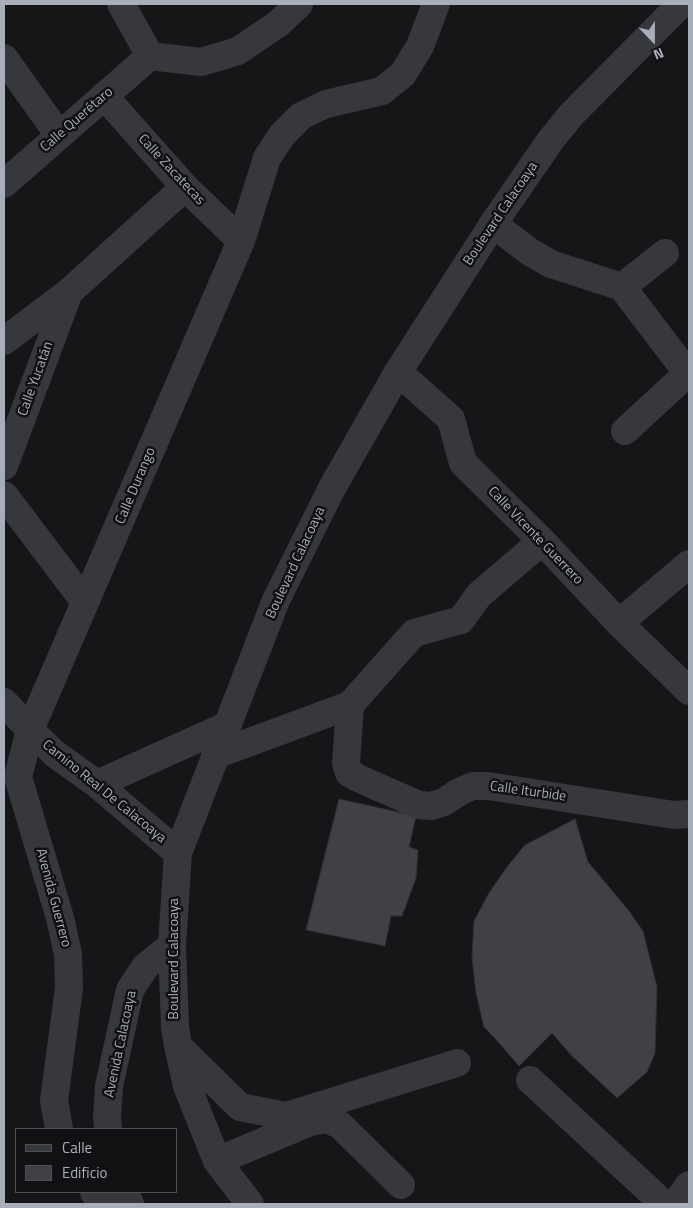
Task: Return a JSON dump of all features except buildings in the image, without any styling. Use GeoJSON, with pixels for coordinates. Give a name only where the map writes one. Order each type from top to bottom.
{"type":"FeatureCollection","features":[{"type":"Feature","properties":{"kind":"street"},"geometry":{"type":"LineString","coordinates":[[121,4],[150,56],[201,62],[238,51],[279,23],[299,4]]}},
{"type":"Feature","properties":{"kind":"street","name":"Calle Durango"},"geometry":{"type":"LineString","coordinates":[[30,730],[241,241],[268,158],[282,135],[301,116],[326,104],[382,92],[403,74],[420,46],[436,4]]}},
{"type":"Feature","properties":{"kind":"street","name":"Boulevard Calacoaya"},"geometry":{"type":"LineString","coordinates":[[250,1204],[217,1161],[187,1086],[178,1046],[175,1027],[172,945],[178,853],[226,726],[281,591],[332,488],[398,372],[493,224],[550,141],[571,115],[681,4]]}},
{"type":"Feature","properties":{"kind":"street","name":"Calle Querétaro"},"geometry":{"type":"LineString","coordinates":[[4,184],[150,56]]}},
{"type":"Feature","properties":{"kind":"street"},"geometry":{"type":"LineString","coordinates":[[4,58],[59,135]]}},
{"type":"Feature","properties":{"kind":"street","name":"Calle Zacatecas"},"geometry":{"type":"LineString","coordinates":[[104,96],[185,187],[241,241]]}},
{"type":"Feature","properties":{"kind":"street","name":"Calle Yucatán"},"geometry":{"type":"LineString","coordinates":[[4,341],[69,292],[185,187]]}},
{"type":"Feature","properties":{"kind":"street"},"geometry":{"type":"LineString","coordinates":[[493,224],[530,252],[551,264],[622,288],[689,374],[625,431]]}},
{"type":"Feature","properties":{"kind":"street"},"geometry":{"type":"LineString","coordinates":[[622,288],[665,253]]}},
{"type":"Feature","properties":{"kind":"street","name":"Calle Yucatán"},"geometry":{"type":"LineString","coordinates":[[4,466],[69,292]]}},
{"type":"Feature","properties":{"kind":"street","name":"Calle Vicente Guerrero"},"geometry":{"type":"LineString","coordinates":[[398,372],[451,419],[463,463],[542,541],[619,623],[689,691]]}},
{"type":"Feature","properties":{"kind":"street"},"geometry":{"type":"LineString","coordinates":[[4,495],[85,602]]}},
{"type":"Feature","properties":{"kind":"street"},"geometry":{"type":"LineString","coordinates":[[216,755],[350,705],[414,633],[461,620],[480,595],[542,541]]}},
{"type":"Feature","properties":{"kind":"street"},"geometry":{"type":"LineString","coordinates":[[619,623],[689,564]]}},
{"type":"Feature","properties":{"kind":"street","name":"Camino Real De Calacoaya"},"geometry":{"type":"LineString","coordinates":[[4,702],[55,754],[97,784],[178,853]]}},
{"type":"Feature","properties":{"kind":"street","name":"Calle Iturbide"},"geometry":{"type":"LineString","coordinates":[[350,705],[346,763],[349,773],[419,804],[432,806],[444,802],[459,792],[473,786],[488,786],[674,815],[689,814]]}},
{"type":"Feature","properties":{"kind":"street"},"geometry":{"type":"LineString","coordinates":[[97,784],[226,726]]}},
{"type":"Feature","properties":{"kind":"street"},"geometry":{"type":"LineString","coordinates":[[4,752],[30,730]]}},
{"type":"Feature","properties":{"kind":"street"},"geometry":{"type":"LineString","coordinates":[[11,780],[30,730]]}},
{"type":"Feature","properties":{"kind":"street"},"geometry":{"type":"LineString","coordinates":[[11,780],[55,754]]}},
{"type":"Feature","properties":{"kind":"street","name":"Avenida Guerrero"},"geometry":{"type":"LineString","coordinates":[[11,780],[60,918],[68,954],[69,988],[54,1100],[59,1128]]}},
{"type":"Feature","properties":{"kind":"street","name":"Avenida Calacoaya"},"geometry":{"type":"LineString","coordinates":[[108,1128],[109,1086],[130,990],[145,967],[172,945]]}},
{"type":"Feature","properties":{"kind":"street"},"geometry":{"type":"LineString","coordinates":[[178,1046],[240,1107],[286,1116],[457,1063]]}},
{"type":"Feature","properties":{"kind":"street"},"geometry":{"type":"LineString","coordinates":[[530,1080],[664,1204]]}},
{"type":"Feature","properties":{"kind":"street"},"geometry":{"type":"LineString","coordinates":[[217,1161],[310,1122],[326,1118],[340,1125],[400,1185]]}},
{"type":"Feature","properties":{"kind":"street"},"geometry":{"type":"LineString","coordinates":[[675,1204],[689,1185]]}},
{"type":"Feature","properties":{"kind":"street"},"geometry":{"type":"LineString","coordinates":[[95,1193],[103,1204]]}}]}
